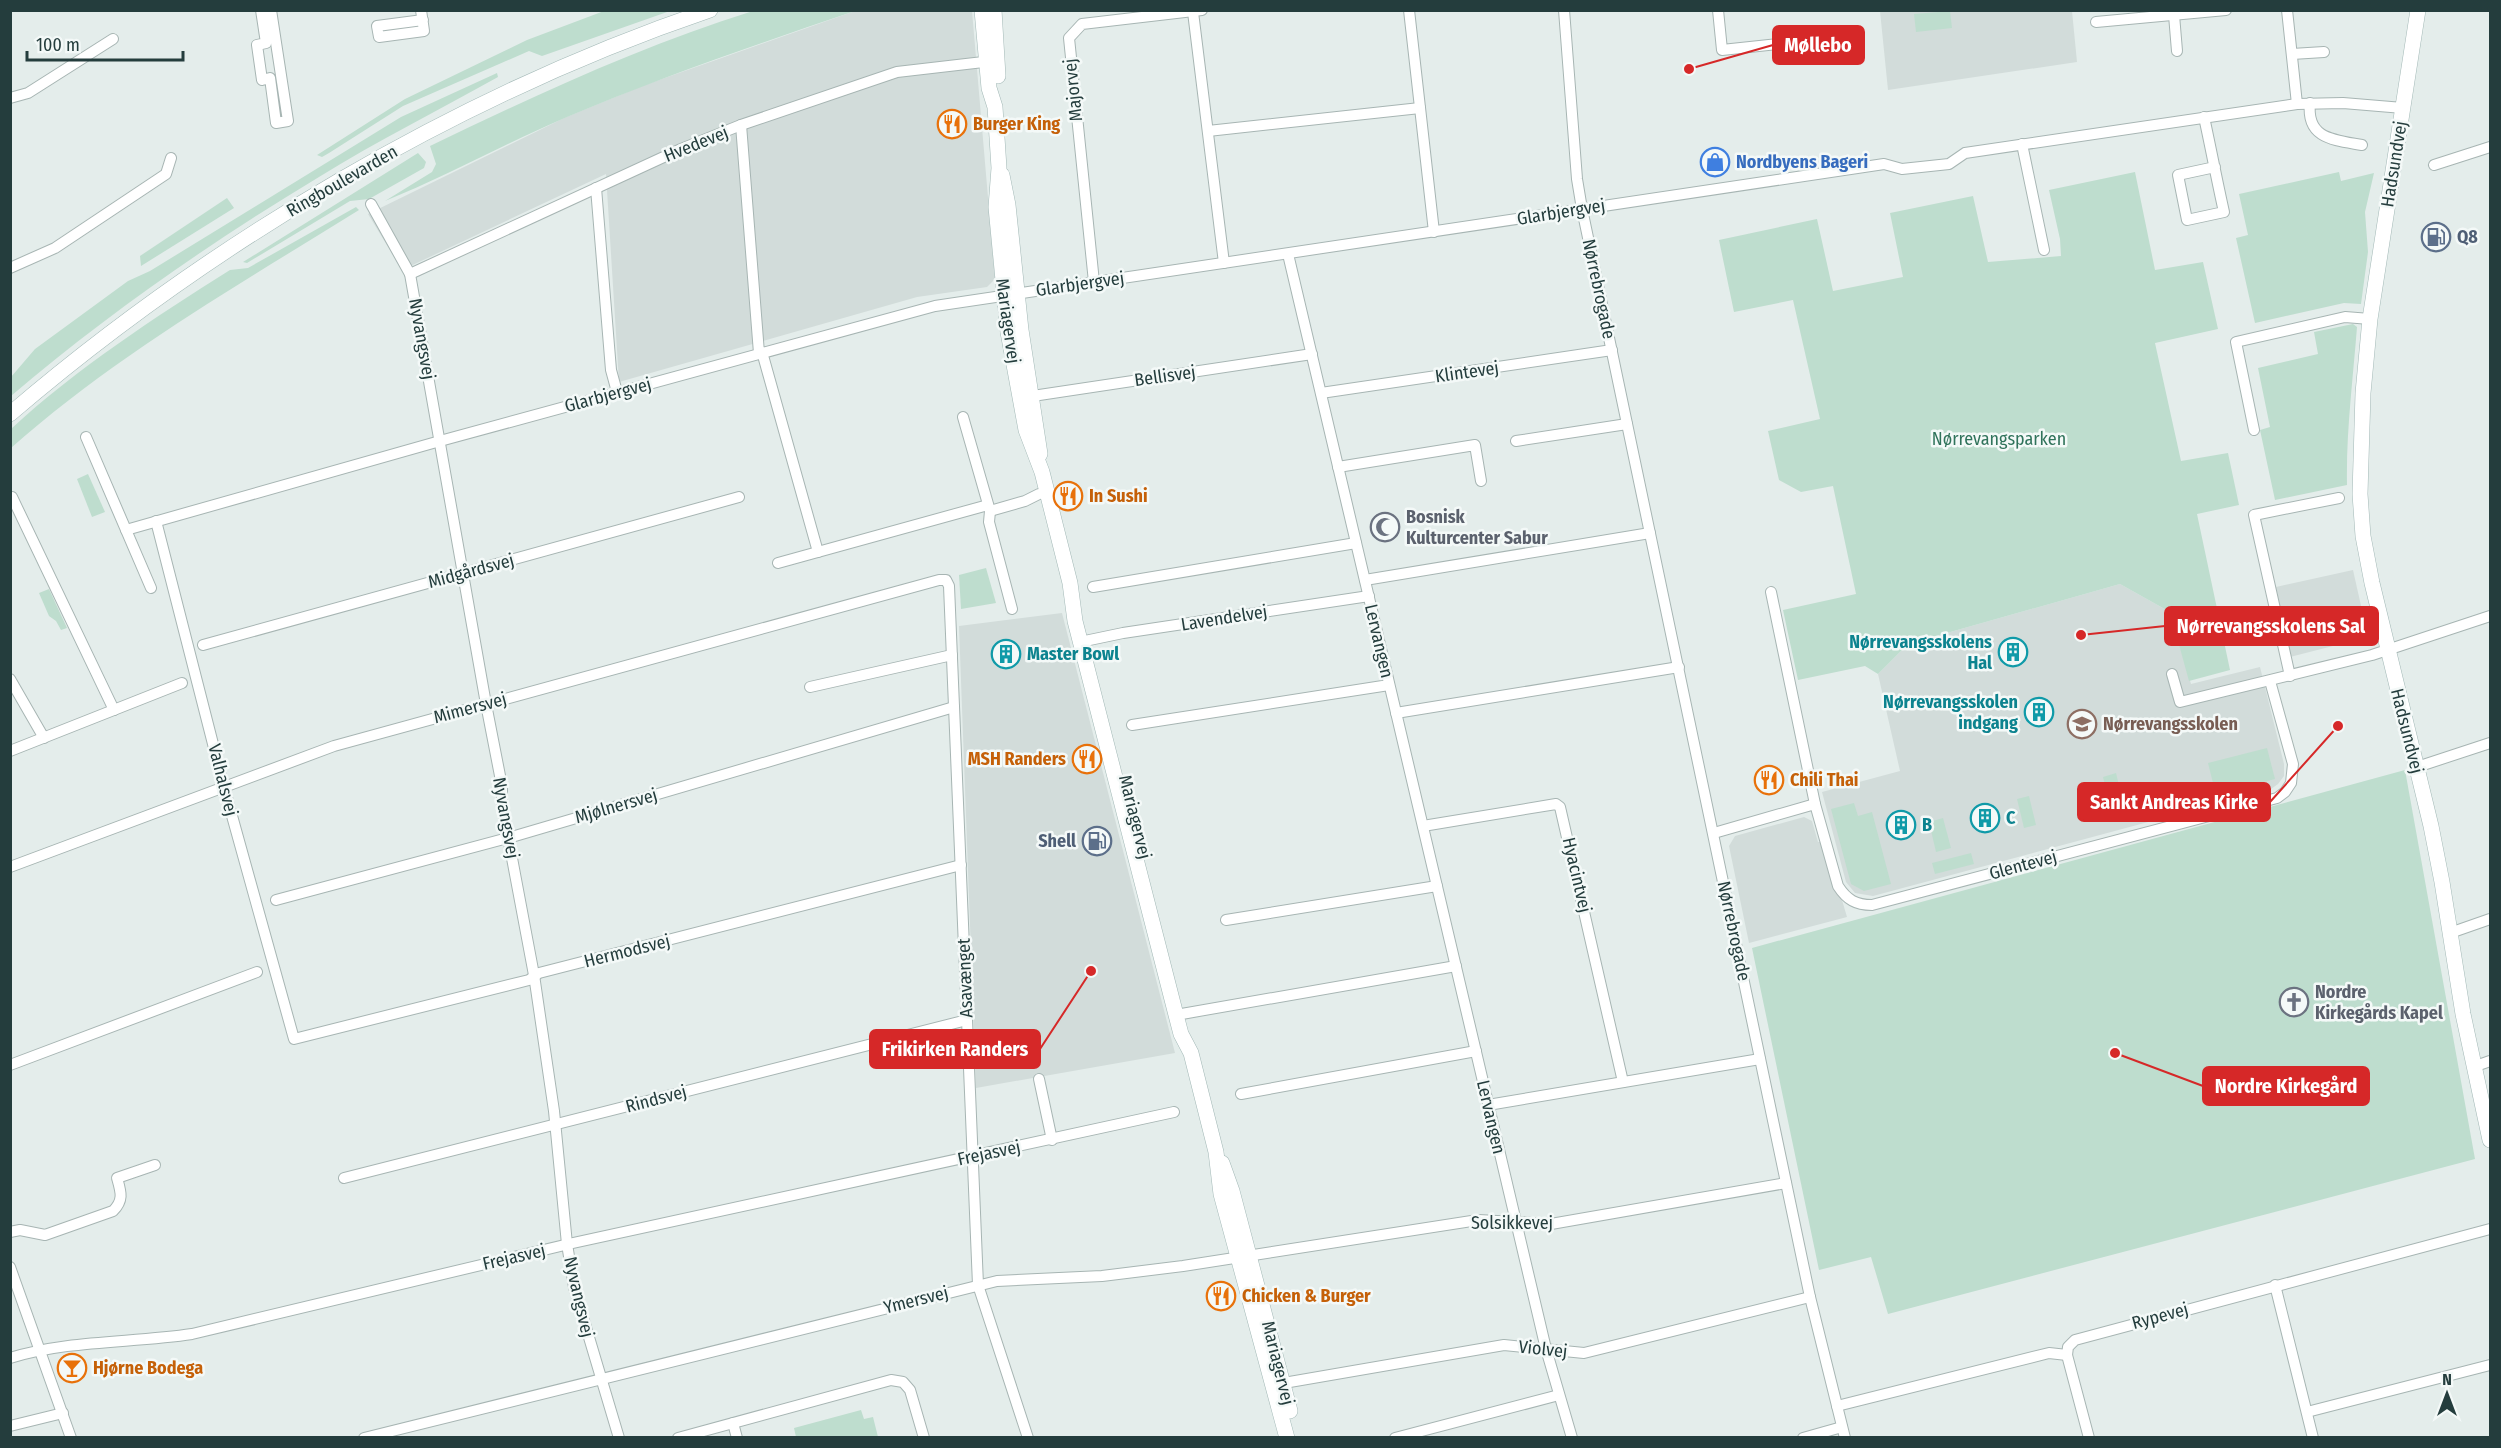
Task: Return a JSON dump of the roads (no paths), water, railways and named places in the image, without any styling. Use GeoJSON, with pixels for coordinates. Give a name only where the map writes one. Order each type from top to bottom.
{"type":"FeatureCollection","features":[{"type":"Feature","properties":{"kind":"street"},"geometry":{"type":"LineString","coordinates":[[261,10],[266,43],[257,45],[262,80],[270,78],[276,123],[288,121],[271,10]]}},
{"type":"Feature","properties":{"kind":"street","name":"Ringboulevarden"},"geometry":{"type":"LineString","coordinates":[[10,414],[51,379],[175,286],[292,210],[369,164],[458,117],[547,76],[616,46],[710,10]]}},
{"type":"Feature","properties":{"kind":"street","name":"Mariagervej"},"geometry":{"type":"LineString","coordinates":[[982,10],[992,61]]}},
{"type":"Feature","properties":{"kind":"street","name":"Mariagervej"},"geometry":{"type":"LineString","coordinates":[[994,10],[989,88],[994,107],[999,168],[1008,205],[1010,294],[1026,397],[1026,430],[1042,472],[1070,583],[1077,596],[1085,640],[1181,1014],[1190,1033],[1191,1053],[1216,1152],[1216,1169],[1221,1194],[1244,1257],[1278,1384],[1297,1437]]}},
{"type":"Feature","properties":{"kind":"street"},"geometry":{"type":"LineString","coordinates":[[1410,10],[1434,232]]}},
{"type":"Feature","properties":{"kind":"street","name":"Nørrebrogade"},"geometry":{"type":"LineString","coordinates":[[1563,10],[1582,209],[1810,1297],[1844,1432]]}},
{"type":"Feature","properties":{"kind":"street"},"geometry":{"type":"LineString","coordinates":[[1718,10],[1722,50],[1823,39]]}},
{"type":"Feature","properties":{"kind":"street"},"geometry":{"type":"LineString","coordinates":[[2096,22],[2226,10]]}},
{"type":"Feature","properties":{"kind":"street"},"geometry":{"type":"LineString","coordinates":[[2288,10],[2297,104]]}},
{"type":"Feature","properties":{"kind":"street","name":"Hadsundvej"},"geometry":{"type":"LineString","coordinates":[[2418,10],[2370,318],[2363,393],[2360,494],[2363,536],[2442,882],[2473,1067],[2490,1140]]}},
{"type":"Feature","properties":{"kind":"street"},"geometry":{"type":"LineString","coordinates":[[1198,11],[1208,131],[1224,263]]}},
{"type":"Feature","properties":{"kind":"street","name":"Majorvej"},"geometry":{"type":"LineString","coordinates":[[1094,282],[1069,38],[1082,24],[1198,11]]}},
{"type":"Feature","properties":{"kind":"street"},"geometry":{"type":"LineString","coordinates":[[2174,15],[2177,51]]}},
{"type":"Feature","properties":{"kind":"street"},"geometry":{"type":"LineString","coordinates":[[10,98],[28,93],[113,39]]}},
{"type":"Feature","properties":{"kind":"street"},"geometry":{"type":"LineString","coordinates":[[2292,54],[2324,52]]}},
{"type":"Feature","properties":{"kind":"street","name":"Hvedevej"},"geometry":{"type":"LineString","coordinates":[[410,274],[681,149],[741,125],[897,72],[992,61]]}},
{"type":"Feature","properties":{"kind":"street","name":"Glarbjergvej"},"geometry":{"type":"LineString","coordinates":[[126,530],[760,352],[935,306],[1884,164],[1902,169],[1949,164],[1965,153],[2297,104],[2403,108]]}},
{"type":"Feature","properties":{"kind":"street"},"geometry":{"type":"LineString","coordinates":[[2310,104],[2308,116],[2319,133],[2327,138],[2362,145]]}},
{"type":"Feature","properties":{"kind":"street"},"geometry":{"type":"LineString","coordinates":[[1208,131],[1420,108]]}},
{"type":"Feature","properties":{"kind":"street"},"geometry":{"type":"LineString","coordinates":[[2204,117],[2215,167],[2224,212],[2187,220],[2178,175],[2215,167]]}},
{"type":"Feature","properties":{"kind":"street"},"geometry":{"type":"LineString","coordinates":[[741,125],[760,352],[818,552]]}},
{"type":"Feature","properties":{"kind":"street"},"geometry":{"type":"LineString","coordinates":[[2022,144],[2044,250]]}},
{"type":"Feature","properties":{"kind":"street"},"geometry":{"type":"LineString","coordinates":[[2434,165],[2490,147]]}},
{"type":"Feature","properties":{"kind":"street"},"geometry":{"type":"LineString","coordinates":[[10,268],[55,248],[166,174],[171,158]]}},
{"type":"Feature","properties":{"kind":"street"},"geometry":{"type":"LineString","coordinates":[[596,188],[611,370],[616,392]]}},
{"type":"Feature","properties":{"kind":"street","name":"Nyvangsvej"},"geometry":{"type":"LineString","coordinates":[[371,204],[410,274],[502,786],[502,805],[510,837],[534,975],[556,1126],[567,1244],[574,1287],[619,1437]]}},
{"type":"Feature","properties":{"kind":"street","name":"Lervangen"},"geometry":{"type":"LineString","coordinates":[[1288,254],[1546,1349],[1572,1437]]}},
{"type":"Feature","properties":{"kind":"street"},"geometry":{"type":"LineString","coordinates":[[2254,430],[2236,342],[2345,317],[2370,318]]}},
{"type":"Feature","properties":{"kind":"street","name":"Klintevej"},"geometry":{"type":"LineString","coordinates":[[1321,393],[1612,350]]}},
{"type":"Feature","properties":{"kind":"street","name":"Bellisvej"},"geometry":{"type":"LineString","coordinates":[[1026,397],[1312,354]]}},
{"type":"Feature","properties":{"kind":"street"},"geometry":{"type":"LineString","coordinates":[[963,417],[989,508],[989,522],[1012,609]]}},
{"type":"Feature","properties":{"kind":"street"},"geometry":{"type":"LineString","coordinates":[[1516,441],[1627,424]]}},
{"type":"Feature","properties":{"kind":"street"},"geometry":{"type":"LineString","coordinates":[[86,437],[151,588]]}},
{"type":"Feature","properties":{"kind":"street"},"geometry":{"type":"LineString","coordinates":[[1338,467],[1475,445],[1481,481]]}},
{"type":"Feature","properties":{"kind":"street"},"geometry":{"type":"LineString","coordinates":[[778,563],[989,508],[1025,501],[1039,494]]}},
{"type":"Feature","properties":{"kind":"street"},"geometry":{"type":"LineString","coordinates":[[12,497],[114,710]]}},
{"type":"Feature","properties":{"kind":"street","name":"Midgårdsvej"},"geometry":{"type":"LineString","coordinates":[[203,645],[739,498]]}},
{"type":"Feature","properties":{"kind":"street"},"geometry":{"type":"LineString","coordinates":[[2289,676],[2254,515],[2339,498]]}},
{"type":"Feature","properties":{"kind":"street","name":"Valhalsvej"},"geometry":{"type":"LineString","coordinates":[[156,521],[224,786],[294,1039]]}},
{"type":"Feature","properties":{"kind":"street"},"geometry":{"type":"LineString","coordinates":[[1365,580],[1650,533]]}},
{"type":"Feature","properties":{"kind":"street"},"geometry":{"type":"LineString","coordinates":[[1093,587],[1356,543]]}},
{"type":"Feature","properties":{"kind":"street","name":"Mimersvej"},"geometry":{"type":"LineString","coordinates":[[10,867],[334,746],[939,580]]}},
{"type":"Feature","properties":{"kind":"street","name":"Asavænget"},"geometry":{"type":"LineString","coordinates":[[939,580],[946,580],[949,586],[978,1285],[1028,1437]]}},
{"type":"Feature","properties":{"kind":"street","name":"Glentevej"},"geometry":{"type":"LineString","coordinates":[[1771,592],[1815,804],[1838,886],[1845,896],[1860,905],[1872,905],[2277,798],[2291,783],[2294,764],[2270,681]]}},
{"type":"Feature","properties":{"kind":"street","name":"Lavendelvej"},"geometry":{"type":"LineString","coordinates":[[1085,640],[1369,596]]}},
{"type":"Feature","properties":{"kind":"street"},"geometry":{"type":"LineString","coordinates":[[2172,674],[2180,702],[2372,655],[2387,648],[2490,616]]}},
{"type":"Feature","properties":{"kind":"street"},"geometry":{"type":"LineString","coordinates":[[810,687],[952,655]]}},
{"type":"Feature","properties":{"kind":"street"},"geometry":{"type":"LineString","coordinates":[[1396,713],[1679,667]]}},
{"type":"Feature","properties":{"kind":"street"},"geometry":{"type":"LineString","coordinates":[[10,679],[44,738]]}},
{"type":"Feature","properties":{"kind":"street"},"geometry":{"type":"LineString","coordinates":[[10,752],[182,682]]}},
{"type":"Feature","properties":{"kind":"street"},"geometry":{"type":"LineString","coordinates":[[1132,725],[1389,685]]}},
{"type":"Feature","properties":{"kind":"street","name":"Mjølnersvej"},"geometry":{"type":"LineString","coordinates":[[276,900],[510,837],[954,707]]}},
{"type":"Feature","properties":{"kind":"street"},"geometry":{"type":"LineString","coordinates":[[2417,767],[2490,742]]}},
{"type":"Feature","properties":{"kind":"street","name":"Hyacintvej"},"geometry":{"type":"LineString","coordinates":[[1423,826],[1556,804],[1560,807],[1623,1082]]}},
{"type":"Feature","properties":{"kind":"street"},"geometry":{"type":"LineString","coordinates":[[1713,833],[1815,804]]}},
{"type":"Feature","properties":{"kind":"street","name":"Hermodsvej"},"geometry":{"type":"LineString","coordinates":[[294,1039],[529,980],[534,975],[961,865]]}},
{"type":"Feature","properties":{"kind":"street"},"geometry":{"type":"LineString","coordinates":[[1226,920],[1437,886]]}},
{"type":"Feature","properties":{"kind":"street"},"geometry":{"type":"LineString","coordinates":[[2450,933],[2490,919]]}},
{"type":"Feature","properties":{"kind":"street"},"geometry":{"type":"LineString","coordinates":[[1181,1014],[1456,966]]}},
{"type":"Feature","properties":{"kind":"street"},"geometry":{"type":"LineString","coordinates":[[10,1065],[257,972]]}},
{"type":"Feature","properties":{"kind":"street","name":"Rindsvej"},"geometry":{"type":"LineString","coordinates":[[344,1178],[556,1126],[769,1068],[967,1020]]}},
{"type":"Feature","properties":{"kind":"street"},"geometry":{"type":"LineString","coordinates":[[1241,1094],[1476,1051]]}},
{"type":"Feature","properties":{"kind":"street"},"geometry":{"type":"LineString","coordinates":[[1488,1105],[1760,1059]]}},
{"type":"Feature","properties":{"kind":"street"},"geometry":{"type":"LineString","coordinates":[[2473,1067],[2490,1061]]}},
{"type":"Feature","properties":{"kind":"street"},"geometry":{"type":"LineString","coordinates":[[1039,1079],[1052,1140]]}},
{"type":"Feature","properties":{"kind":"street","name":"Frejasvej"},"geometry":{"type":"LineString","coordinates":[[10,1358],[40,1349],[192,1334],[567,1244],[1174,1112]]}},
{"type":"Feature","properties":{"kind":"street"},"geometry":{"type":"LineString","coordinates":[[10,1232],[20,1230],[45,1234],[113,1211],[120,1204],[122,1195],[117,1178],[155,1165]]}},
{"type":"Feature","properties":{"kind":"street","name":"Solsikkevej"},"geometry":{"type":"LineString","coordinates":[[1244,1257],[1478,1220],[1551,1224],[1786,1183]]}},
{"type":"Feature","properties":{"kind":"street","name":"Rypevej"},"geometry":{"type":"LineString","coordinates":[[2067,1355],[2068,1347],[2076,1340],[2490,1229]]}},
{"type":"Feature","properties":{"kind":"street","name":"Ymersvej"},"geometry":{"type":"LineString","coordinates":[[364,1437],[997,1281],[1102,1276],[1244,1257]]}},
{"type":"Feature","properties":{"kind":"street"},"geometry":{"type":"LineString","coordinates":[[10,1267],[71,1437]]}},
{"type":"Feature","properties":{"kind":"street"},"geometry":{"type":"LineString","coordinates":[[2275,1285],[2313,1437]]}},
{"type":"Feature","properties":{"kind":"street","name":"Violvej"},"geometry":{"type":"LineString","coordinates":[[1278,1384],[1504,1345],[1584,1353],[1810,1297]]}},
{"type":"Feature","properties":{"kind":"street"},"geometry":{"type":"LineString","coordinates":[[1837,1406],[2049,1353],[2067,1355],[2089,1437]]}},
{"type":"Feature","properties":{"kind":"street"},"geometry":{"type":"LineString","coordinates":[[2307,1412],[2490,1365]]}},
{"type":"Feature","properties":{"kind":"street"},"geometry":{"type":"LineString","coordinates":[[678,1437],[891,1380],[903,1382],[910,1390],[924,1437]]}},
{"type":"Feature","properties":{"kind":"street","name":"Mariagervej"},"geometry":{"type":"LineString","coordinates":[[1278,1384],[1287,1437]]}},
{"type":"Feature","properties":{"kind":"street"},"geometry":{"type":"LineString","coordinates":[[1395,1437],[1559,1395]]}},
{"type":"Feature","properties":{"kind":"street"},"geometry":{"type":"LineString","coordinates":[[10,1426],[63,1413]]}},
{"type":"Feature","properties":{"kind":"street"},"geometry":{"type":"LineString","coordinates":[[733,1423],[737,1437]]}},
{"type":"Feature","properties":{"kind":"street"},"geometry":{"type":"LineString","coordinates":[[1803,1437],[1844,1432]]}},
{"type":"Feature","properties":{"kind":"place","name":"Møllebo"},"geometry":{"type":"Point","coordinates":[1689,69]}},
{"type":"Feature","properties":{"kind":"place","name":"Burger King"},"geometry":{"type":"Point","coordinates":[952,124]}},
{"type":"Feature","properties":{"kind":"place","name":"Nordbyens Bageri"},"geometry":{"type":"Point","coordinates":[1715,162]}},
{"type":"Feature","properties":{"kind":"place","name":"Q8"},"geometry":{"type":"Point","coordinates":[2436,237]}},
{"type":"Feature","properties":{"kind":"place","name":"In Sushi"},"geometry":{"type":"Point","coordinates":[1068,496]}},
{"type":"Feature","properties":{"kind":"place","name":"Bosnisk Kulturcenter Sabur"},"geometry":{"type":"Point","coordinates":[1385,527]}},
{"type":"Feature","properties":{"kind":"place","name":"Nørrevangsskolens Sal"},"geometry":{"type":"Point","coordinates":[2081,635]}},
{"type":"Feature","properties":{"kind":"place","name":"Nørrevangsskolens Hal"},"geometry":{"type":"Point","coordinates":[2013,652]}},
{"type":"Feature","properties":{"kind":"place","name":"Master Bowl"},"geometry":{"type":"Point","coordinates":[1006,654]}},
{"type":"Feature","properties":{"kind":"place","name":"Nørrevangsskolen indgang"},"geometry":{"type":"Point","coordinates":[2039,712]}},
{"type":"Feature","properties":{"kind":"place","name":"Nørrevangsskolen"},"geometry":{"type":"Point","coordinates":[2082,724]}},
{"type":"Feature","properties":{"kind":"place","name":"Sankt Andreas Kirke"},"geometry":{"type":"Point","coordinates":[2338,726]}},
{"type":"Feature","properties":{"kind":"place","name":"MSH Randers"},"geometry":{"type":"Point","coordinates":[1087,759]}},
{"type":"Feature","properties":{"kind":"place","name":"Chili Thai"},"geometry":{"type":"Point","coordinates":[1769,780]}},
{"type":"Feature","properties":{"kind":"place","name":"C"},"geometry":{"type":"Point","coordinates":[1985,818]}},
{"type":"Feature","properties":{"kind":"place","name":"B"},"geometry":{"type":"Point","coordinates":[1901,825]}},
{"type":"Feature","properties":{"kind":"place","name":"Shell"},"geometry":{"type":"Point","coordinates":[1097,841]}},
{"type":"Feature","properties":{"kind":"place","name":"Frikirken Randers"},"geometry":{"type":"Point","coordinates":[1091,971]}},
{"type":"Feature","properties":{"kind":"place","name":"Nordre Kirkegårds Kapel"},"geometry":{"type":"Point","coordinates":[2294,1002]}},
{"type":"Feature","properties":{"kind":"place","name":"Nordre Kirkegård"},"geometry":{"type":"Point","coordinates":[2115,1053]}},
{"type":"Feature","properties":{"kind":"place","name":"Chicken & Burger"},"geometry":{"type":"Point","coordinates":[1221,1296]}},
{"type":"Feature","properties":{"kind":"place","name":"Hjørne Bodega"},"geometry":{"type":"Point","coordinates":[72,1368]}},
{"type":"Feature","properties":{"kind":"park label","name":"Nørrevangsparken"},"geometry":{"type":"Point","coordinates":[1999,439]}}]}
